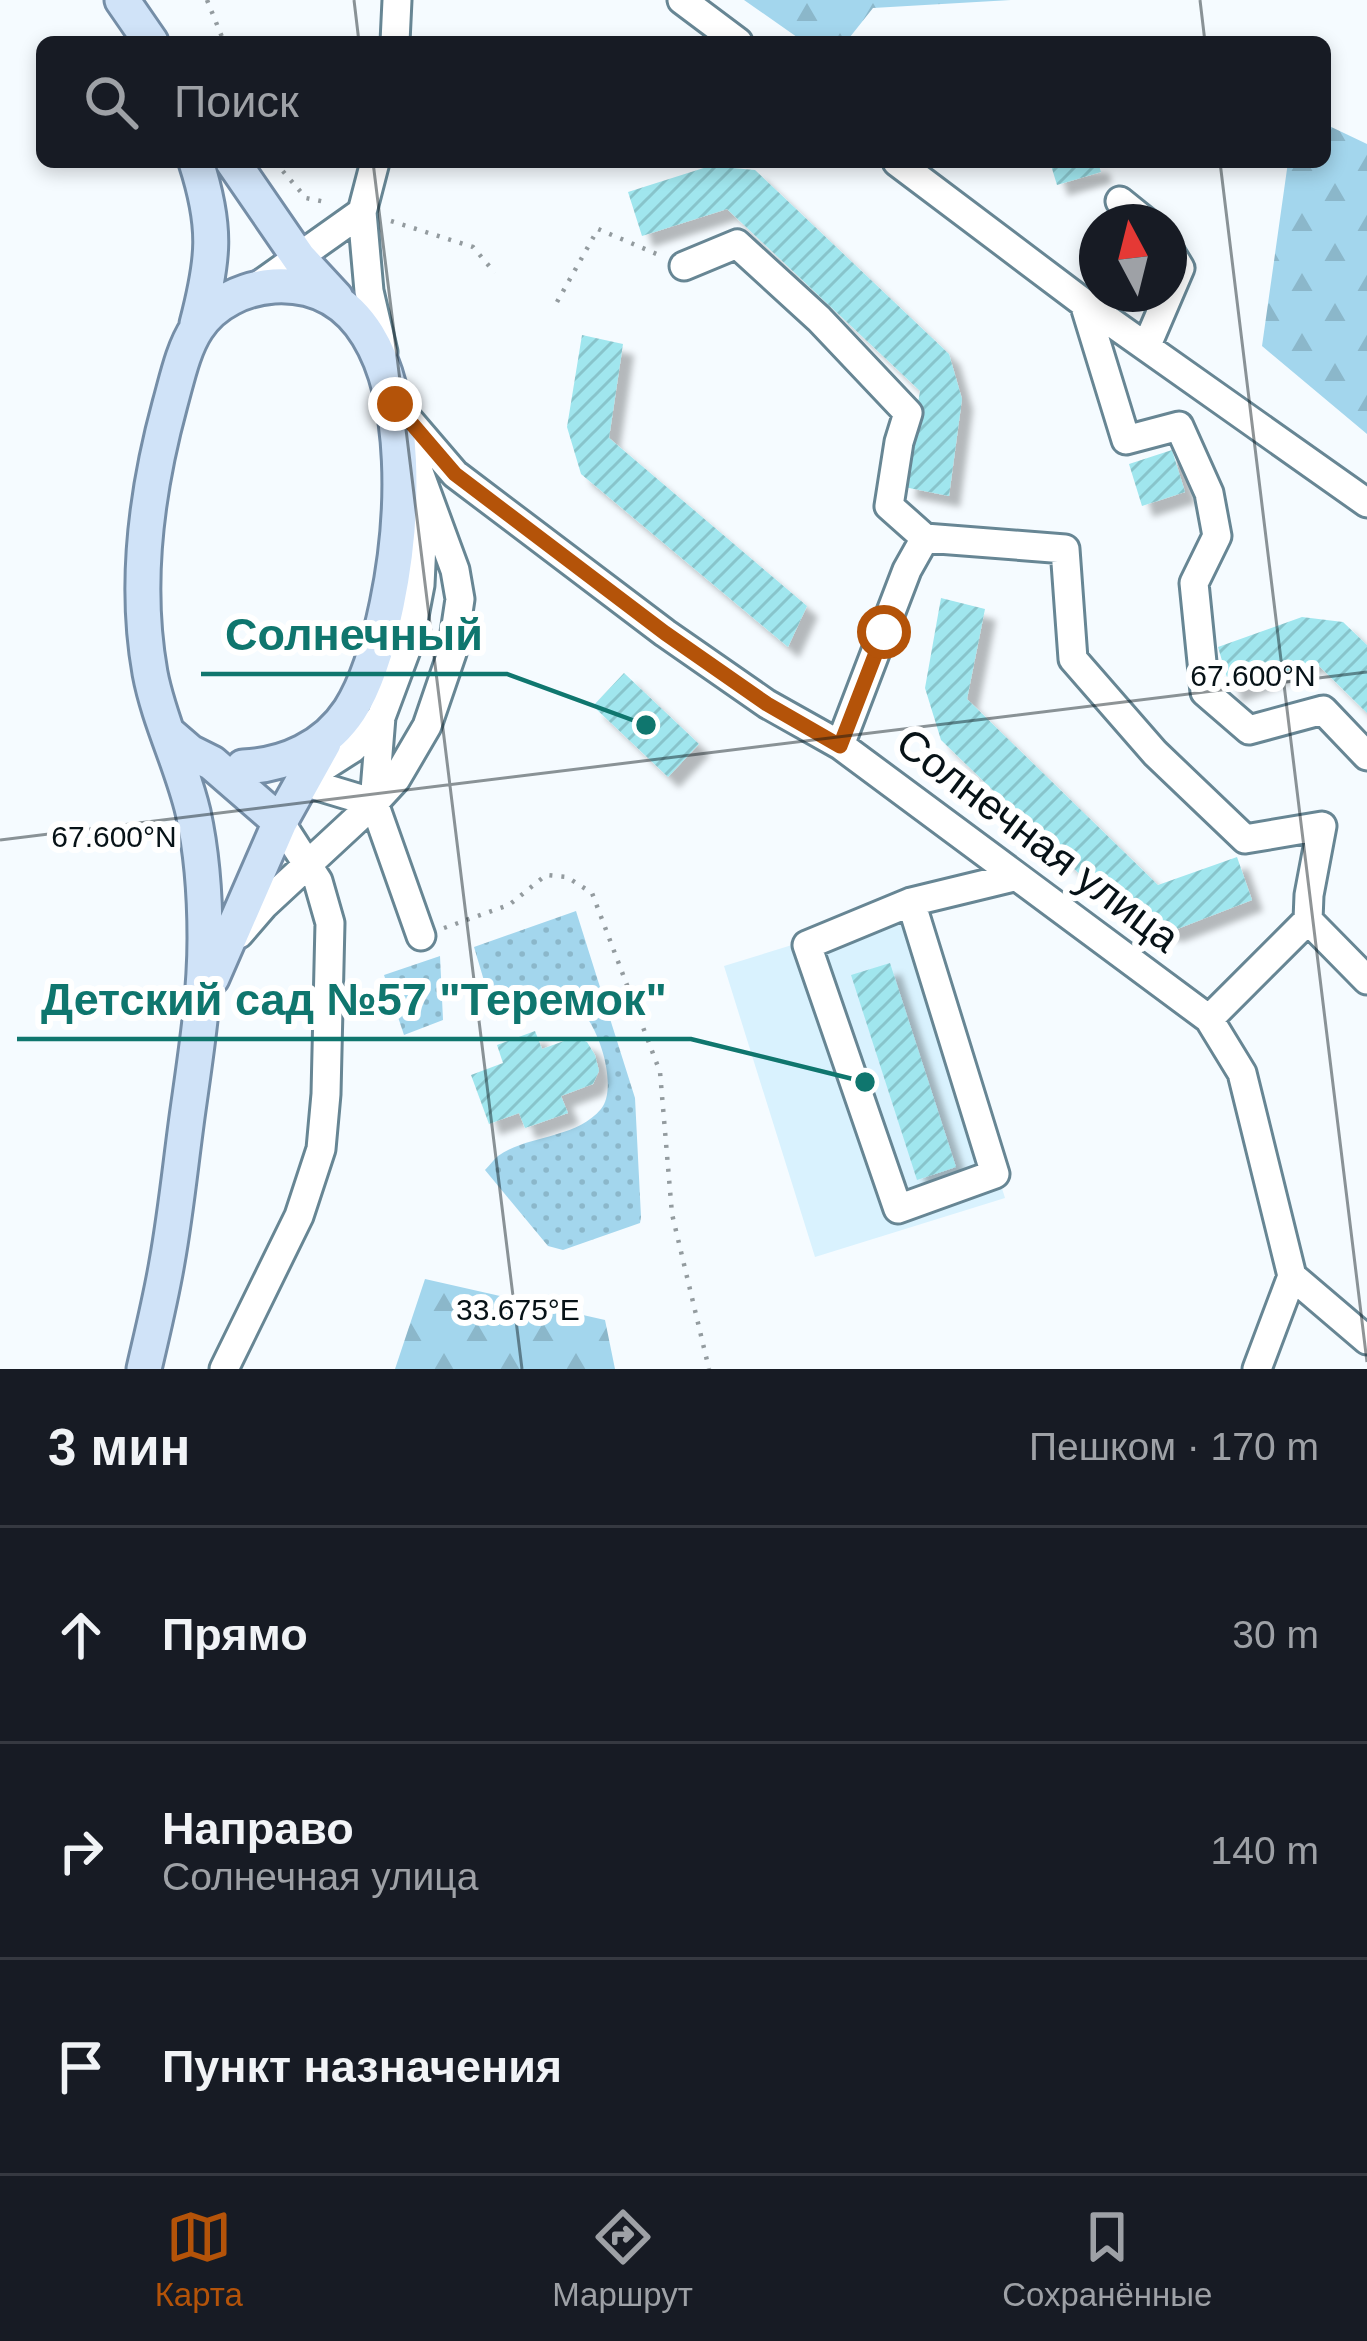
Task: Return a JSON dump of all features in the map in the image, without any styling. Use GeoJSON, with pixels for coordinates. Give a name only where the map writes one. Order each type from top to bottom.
{"type":"FeatureCollection","features":[{"type":"Feature","properties":{"kind":"main road"},"geometry":{"type":"LineString","coordinates":[[125,4],[144,36]]}},
{"type":"Feature","properties":{"kind":"main road"},"geometry":{"type":"LineString","coordinates":[[144,1369],[167,1262],[202,1008],[205,937],[193,812],[150,673],[144,625],[145,517],[165,421],[196,329],[212,253],[212,222],[198,168]]}},
{"type":"Feature","properties":{"kind":"main road"},"geometry":{"type":"LineString","coordinates":[[202,1008],[280,822],[364,683],[382,620],[398,509],[392,392],[368,334],[299,258],[237,168]]}},
{"type":"Feature","properties":{"kind":"main road"},"geometry":{"type":"LineString","coordinates":[[196,329],[220,304],[255,289],[298,288],[341,304]]}},
{"type":"Feature","properties":{"kind":"main road"},"geometry":{"type":"LineString","coordinates":[[398,509],[440,479]]}},
{"type":"Feature","properties":{"kind":"main road"},"geometry":{"type":"LineString","coordinates":[[227,765],[271,766],[302,754],[331,732]]}},
{"type":"Feature","properties":{"kind":"main road"},"geometry":{"type":"LineString","coordinates":[[168,734],[190,752],[301,782]]}},
{"type":"Feature","properties":{"kind":"main road"},"geometry":{"type":"LineString","coordinates":[[227,765],[280,822]]}},
{"type":"Feature","properties":{"kind":"street"},"geometry":{"type":"LineString","coordinates":[[395,36],[397,0]]}},
{"type":"Feature","properties":{"kind":"street"},"geometry":{"type":"LineString","coordinates":[[682,0],[730,36]]}},
{"type":"Feature","properties":{"kind":"street"},"geometry":{"type":"LineString","coordinates":[[220,956],[263,905],[374,803],[411,758],[452,653],[460,599],[440,479],[392,392],[369,291],[375,168]]}},
{"type":"Feature","properties":{"kind":"street"},"geometry":{"type":"LineString","coordinates":[[905,168],[1079,299]]}},
{"type":"Feature","properties":{"kind":"street"},"geometry":{"type":"LineString","coordinates":[[1120,201],[1124,204]]}},
{"type":"Feature","properties":{"kind":"street"},"geometry":{"type":"LineString","coordinates":[[255,289],[299,258],[375,216]]}},
{"type":"Feature","properties":{"kind":"street"},"geometry":{"type":"LineString","coordinates":[[683,266],[737,244],[908,413],[889,506],[926,538],[1065,549],[1072,659],[1155,753],[1245,839],[1322,826],[1308,920],[1209,1019]]}},
{"type":"Feature","properties":{"kind":"street"},"geometry":{"type":"LineString","coordinates":[[1087,312],[1126,440],[1179,426],[1209,493],[1217,536],[1194,583],[1205,692],[1250,730],[1323,710],[1367,756]]}},
{"type":"Feature","properties":{"kind":"street"},"geometry":{"type":"LineString","coordinates":[[1098,312],[1367,503]]}},
{"type":"Feature","properties":{"kind":"street"},"geometry":{"type":"LineString","coordinates":[[1148,345],[1162,312]]}},
{"type":"Feature","properties":{"kind":"street"},"geometry":{"type":"LineString","coordinates":[[421,936],[374,803],[381,717],[409,642],[440,479]]}},
{"type":"Feature","properties":{"kind":"street","name":"Солнечная улица"},"geometry":{"type":"LineString","coordinates":[[440,479],[767,704],[840,746],[1209,1019],[1242,1073],[1292,1276]]}},
{"type":"Feature","properties":{"kind":"street"},"geometry":{"type":"LineString","coordinates":[[840,746],[907,569],[926,538]]}},
{"type":"Feature","properties":{"kind":"street"},"geometry":{"type":"LineString","coordinates":[[301,782],[353,748],[381,717]]}},
{"type":"Feature","properties":{"kind":"street"},"geometry":{"type":"LineString","coordinates":[[301,782],[374,803]]}},
{"type":"Feature","properties":{"kind":"street"},"geometry":{"type":"LineString","coordinates":[[224,1369],[299,1216],[321,1149],[330,923],[318,880],[280,822]]}},
{"type":"Feature","properties":{"kind":"street"},"geometry":{"type":"LineString","coordinates":[[910,902],[995,1174],[898,1209],[807,945],[910,902],[1014,877]]}},
{"type":"Feature","properties":{"kind":"street"},"geometry":{"type":"LineString","coordinates":[[1308,920],[1367,980]]}},
{"type":"Feature","properties":{"kind":"street"},"geometry":{"type":"LineString","coordinates":[[1257,1369],[1292,1276],[1367,1340]]}},
{"type":"Feature","properties":{"kind":"path"},"geometry":{"type":"LineString","coordinates":[[207,0],[222,36]]}},
{"type":"Feature","properties":{"kind":"path"},"geometry":{"type":"LineString","coordinates":[[280,168],[307,198],[330,203]]}},
{"type":"Feature","properties":{"kind":"path"},"geometry":{"type":"LineString","coordinates":[[375,216],[472,247],[495,273]]}},
{"type":"Feature","properties":{"kind":"path"},"geometry":{"type":"LineString","coordinates":[[557,302],[598,229],[683,266]]}},
{"type":"Feature","properties":{"kind":"path"},"geometry":{"type":"LineString","coordinates":[[421,936],[509,905],[546,875],[567,877],[592,893],[660,1072],[672,1214],[709,1369]]}},
{"type":"Feature","properties":{"kind":"shaded area"},"geometry":{"type":"Polygon","coordinates":[[[915,907],[1005,1198],[815,1257],[724,966],[915,907]]]}},
{"type":"Feature","properties":{"kind":"green space"},"geometry":{"type":"Polygon","coordinates":[[[744,0],[1011,0],[873,8],[851,36],[795,36],[744,0]]]}},
{"type":"Feature","properties":{"kind":"green space"},"geometry":{"type":"Polygon","coordinates":[[[1331,127],[1367,144],[1367,434],[1262,346],[1287,168],[1331,168],[1331,127]]]}},
{"type":"Feature","properties":{"kind":"green space"},"geometry":{"type":"Polygon","coordinates":[[[576,911],[635,1098],[641,1217],[640,1223],[563,1250],[548,1246],[485,1170],[510,1149],[565,1132],[601,1109],[608,1084],[602,1050],[588,1019],[568,1001],[541,1003],[496,1021],[474,947],[576,911]]]}},
{"type":"Feature","properties":{"kind":"green space"},"geometry":{"type":"Polygon","coordinates":[[[440,956],[443,1020],[404,1035],[384,975],[440,956]]]}},
{"type":"Feature","properties":{"kind":"green space"},"geometry":{"type":"Polygon","coordinates":[[[425,1279],[605,1320],[615,1369],[395,1369],[425,1279]]]}},
{"type":"Feature","properties":{"kind":"building"},"geometry":{"type":"Polygon","coordinates":[[[704,168],[755,170],[949,354],[962,399],[949,496],[904,487],[920,391],[727,209],[642,236],[628,192],[704,168]]]}},
{"type":"Feature","properties":{"kind":"building"},"geometry":{"type":"Polygon","coordinates":[[[1052,168],[1100,168],[1101,172],[1057,185],[1052,168]]]}},
{"type":"Feature","properties":{"kind":"building"},"geometry":{"type":"Polygon","coordinates":[[[582,335],[623,344],[609,438],[807,606],[788,647],[581,474],[567,427],[582,335]]]}},
{"type":"Feature","properties":{"kind":"building"},"geometry":{"type":"Polygon","coordinates":[[[1172,450],[1185,492],[1142,506],[1129,464],[1172,450]]]}},
{"type":"Feature","properties":{"kind":"building"},"geometry":{"type":"Polygon","coordinates":[[[941,598],[985,609],[967,699],[1158,885],[1237,857],[1252,900],[1172,931],[1129,922],[941,740],[925,688],[941,598]]]}},
{"type":"Feature","properties":{"kind":"building"},"geometry":{"type":"Polygon","coordinates":[[[1302,617],[1343,622],[1367,645],[1367,713],[1314,661],[1231,691],[1218,647],[1302,617]]]}},
{"type":"Feature","properties":{"kind":"building"},"geometry":{"type":"Polygon","coordinates":[[[624,673],[699,744],[668,777],[593,706],[624,673]]]}},
{"type":"Feature","properties":{"kind":"building"},"geometry":{"type":"Polygon","coordinates":[[[890,963],[956,1167],[917,1180],[851,975],[890,963]]]}},
{"type":"Feature","properties":{"kind":"building"},"geometry":{"type":"Polygon","coordinates":[[[535,1031],[542,1049],[575,1037],[587,1042],[599,1071],[593,1084],[561,1096],[568,1113],[525,1128],[519,1113],[489,1124],[471,1075],[503,1063],[497,1045],[535,1031]]]}},
{"type":"Feature","properties":{"kind":"place","name":"Солнечный"},"geometry":{"type":"Point","coordinates":[646,725]}},
{"type":"Feature","properties":{"kind":"place","name":"Детский сад №57 \"Теремок\""},"geometry":{"type":"Point","coordinates":[865,1082]}},
{"type":"Feature","properties":{"kind":"route"},"geometry":{"type":"LineString","coordinates":[[395,404],[455,474],[665,633],[767,704],[840,746],[884,632]]}}]}
